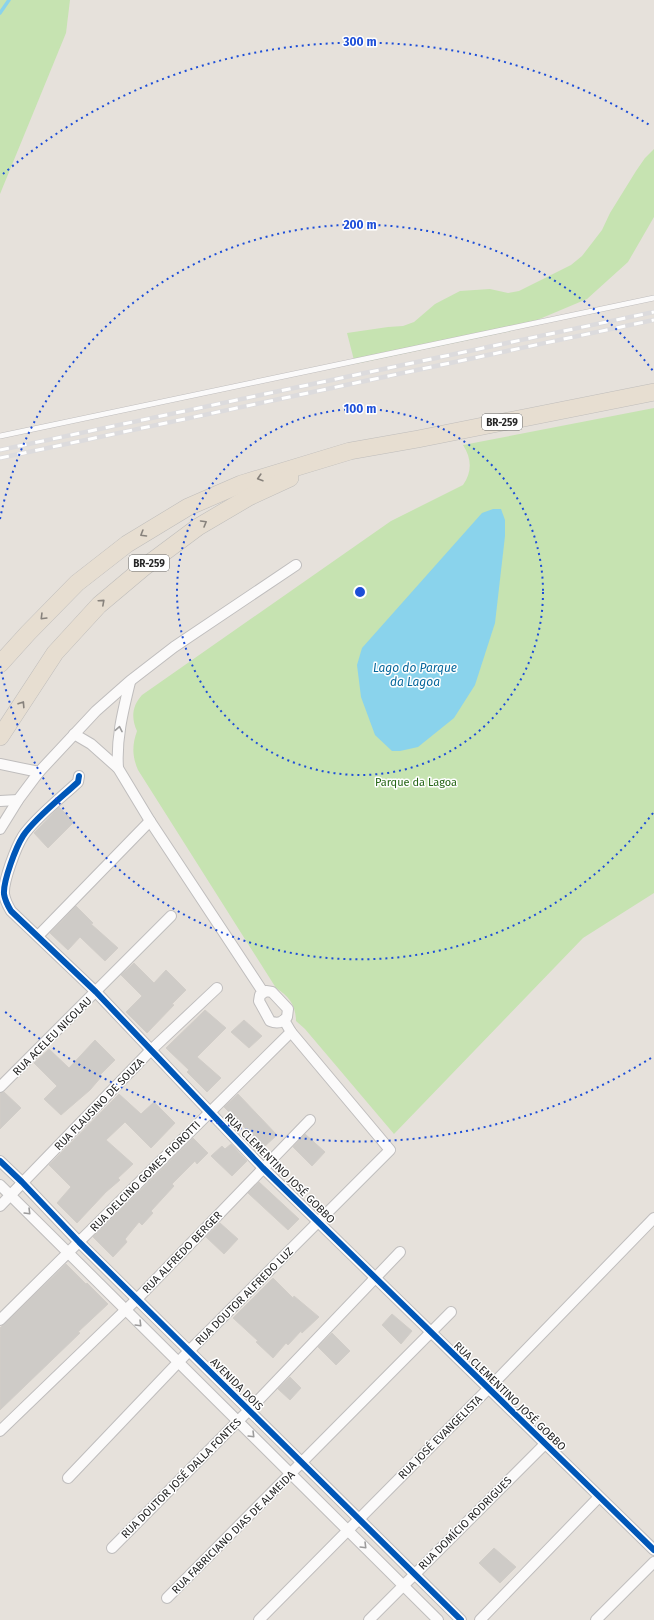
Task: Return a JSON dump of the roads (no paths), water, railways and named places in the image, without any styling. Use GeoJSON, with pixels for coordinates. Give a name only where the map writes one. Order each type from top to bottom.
{"type":"FeatureCollection","features":[{"type":"Feature","properties":{"kind":"highway","name":"BR-259"},"geometry":{"type":"LineString","coordinates":[[0,664],[77,583],[126,544],[188,507],[241,484],[350,451],[654,392]]}},
{"type":"Feature","properties":{"kind":"highway","name":"BR-259"},"geometry":{"type":"LineString","coordinates":[[0,737],[54,653],[99,605],[143,568],[198,526],[249,497],[350,451]]}},
{"type":"Feature","properties":{"kind":"highway"},"geometry":{"type":"LineString","coordinates":[[0,731],[0,748]]}},
{"type":"Feature","properties":{"kind":"street"},"geometry":{"type":"LineString","coordinates":[[0,829],[18,800],[39,772],[96,711],[130,681],[174,647],[296,565]]}},
{"type":"Feature","properties":{"kind":"street"},"geometry":{"type":"LineString","coordinates":[[118,768],[118,734],[130,681]]}},
{"type":"Feature","properties":{"kind":"street"},"geometry":{"type":"LineString","coordinates":[[74,734],[91,744],[118,768],[150,821],[263,992]]}},
{"type":"Feature","properties":{"kind":"street"},"geometry":{"type":"LineString","coordinates":[[0,764],[39,772]]}},
{"type":"Feature","properties":{"kind":"street","name":"RUA CLEMENTINO JOSÉ GOBBO"},"geometry":{"type":"LineString","coordinates":[[79,776],[78,782],[32,825],[23,836],[16,850],[2,892],[11,911],[96,992],[150,1051],[263,1168],[654,1550]]}},
{"type":"Feature","properties":{"kind":"street"},"geometry":{"type":"LineString","coordinates":[[0,801],[18,800]]}},
{"type":"Feature","properties":{"kind":"street"},"geometry":{"type":"LineString","coordinates":[[38,936],[150,821]]}},
{"type":"Feature","properties":{"kind":"street","name":"RUA ACELEU NICOLAU"},"geometry":{"type":"LineString","coordinates":[[0,1087],[171,916]]}},
{"type":"Feature","properties":{"kind":"street","name":"RUA FLAUSINO DE SOUZA"},"geometry":{"type":"LineString","coordinates":[[0,1206],[150,1051],[217,988]]}},
{"type":"Feature","properties":{"kind":"street"},"geometry":{"type":"LineString","coordinates":[[263,992],[272,992],[288,1008],[287,1017],[284,1020],[278,1023],[270,1021],[259,1001],[259,998],[263,992]]}},
{"type":"Feature","properties":{"kind":"street"},"geometry":{"type":"LineString","coordinates":[[284,1020],[291,1032]]}},
{"type":"Feature","properties":{"kind":"street","name":"RUA DELCINO GOMES FIOROTTI"},"geometry":{"type":"LineString","coordinates":[[0,1320],[291,1032]]}},
{"type":"Feature","properties":{"kind":"street","name":"RUA DOUTOR ALFREDO LUZ"},"geometry":{"type":"LineString","coordinates":[[68,1478],[178,1362],[390,1150],[291,1032]]}},
{"type":"Feature","properties":{"kind":"street","name":"RUA ALFREDO BERGER"},"geometry":{"type":"LineString","coordinates":[[0,1431],[137,1299],[310,1120]]}},
{"type":"Feature","properties":{"kind":"street","name":"AVENIDA DOIS"},"geometry":{"type":"LineString","coordinates":[[0,1161],[79,1242],[461,1620]]}},
{"type":"Feature","properties":{"kind":"street"},"geometry":{"type":"LineString","coordinates":[[0,1185],[438,1620]]}},
{"type":"Feature","properties":{"kind":"street","name":"RUA JOSÉ EVANGELISTA"},"geometry":{"type":"LineString","coordinates":[[259,1620],[488,1389],[654,1218]]}},
{"type":"Feature","properties":{"kind":"street","name":"RUA DOUTOR JOSÉ DALLA FONTES"},"geometry":{"type":"LineString","coordinates":[[112,1548],[238,1421],[400,1252]]}},
{"type":"Feature","properties":{"kind":"street","name":"RUA FABRICIANO DIAS DE ALMEIDA"},"geometry":{"type":"LineString","coordinates":[[167,1598],[450,1312]]}},
{"type":"Feature","properties":{"kind":"street","name":"RUA DOMÍCIO RODRIGUES"},"geometry":{"type":"LineString","coordinates":[[369,1620],[544,1444]]}},
{"type":"Feature","properties":{"kind":"street"},"geometry":{"type":"LineString","coordinates":[[480,1620],[599,1497]]}},
{"type":"Feature","properties":{"kind":"street"},"geometry":{"type":"LineString","coordinates":[[596,1620],[654,1562]]}},
{"type":"Feature","properties":{"kind":"lane"},"geometry":{"type":"LineString","coordinates":[[0,436],[654,298]]}},
{"type":"Feature","properties":{"kind":"water","name":"Lago do Parque da Lagoa"},"geometry":{"type":"Polygon","coordinates":[[[493,509],[501,509],[505,520],[505,536],[495,623],[475,685],[454,718],[418,747],[400,751],[392,751],[375,735],[361,697],[357,665],[362,648],[482,513],[493,509]]]}},
{"type":"Feature","properties":{"kind":"waterway"},"geometry":{"type":"LineString","coordinates":[[0,13],[9,0]]}},
{"type":"Feature","properties":{"kind":"railway"},"geometry":{"type":"LineString","coordinates":[[0,450],[654,312]]}},
{"type":"Feature","properties":{"kind":"railway"},"geometry":{"type":"LineString","coordinates":[[0,458],[654,320]]}},
{"type":"Feature","properties":{"kind":"park label","name":"Parque da Lagoa"},"geometry":{"type":"Point","coordinates":[416,782]}}]}
